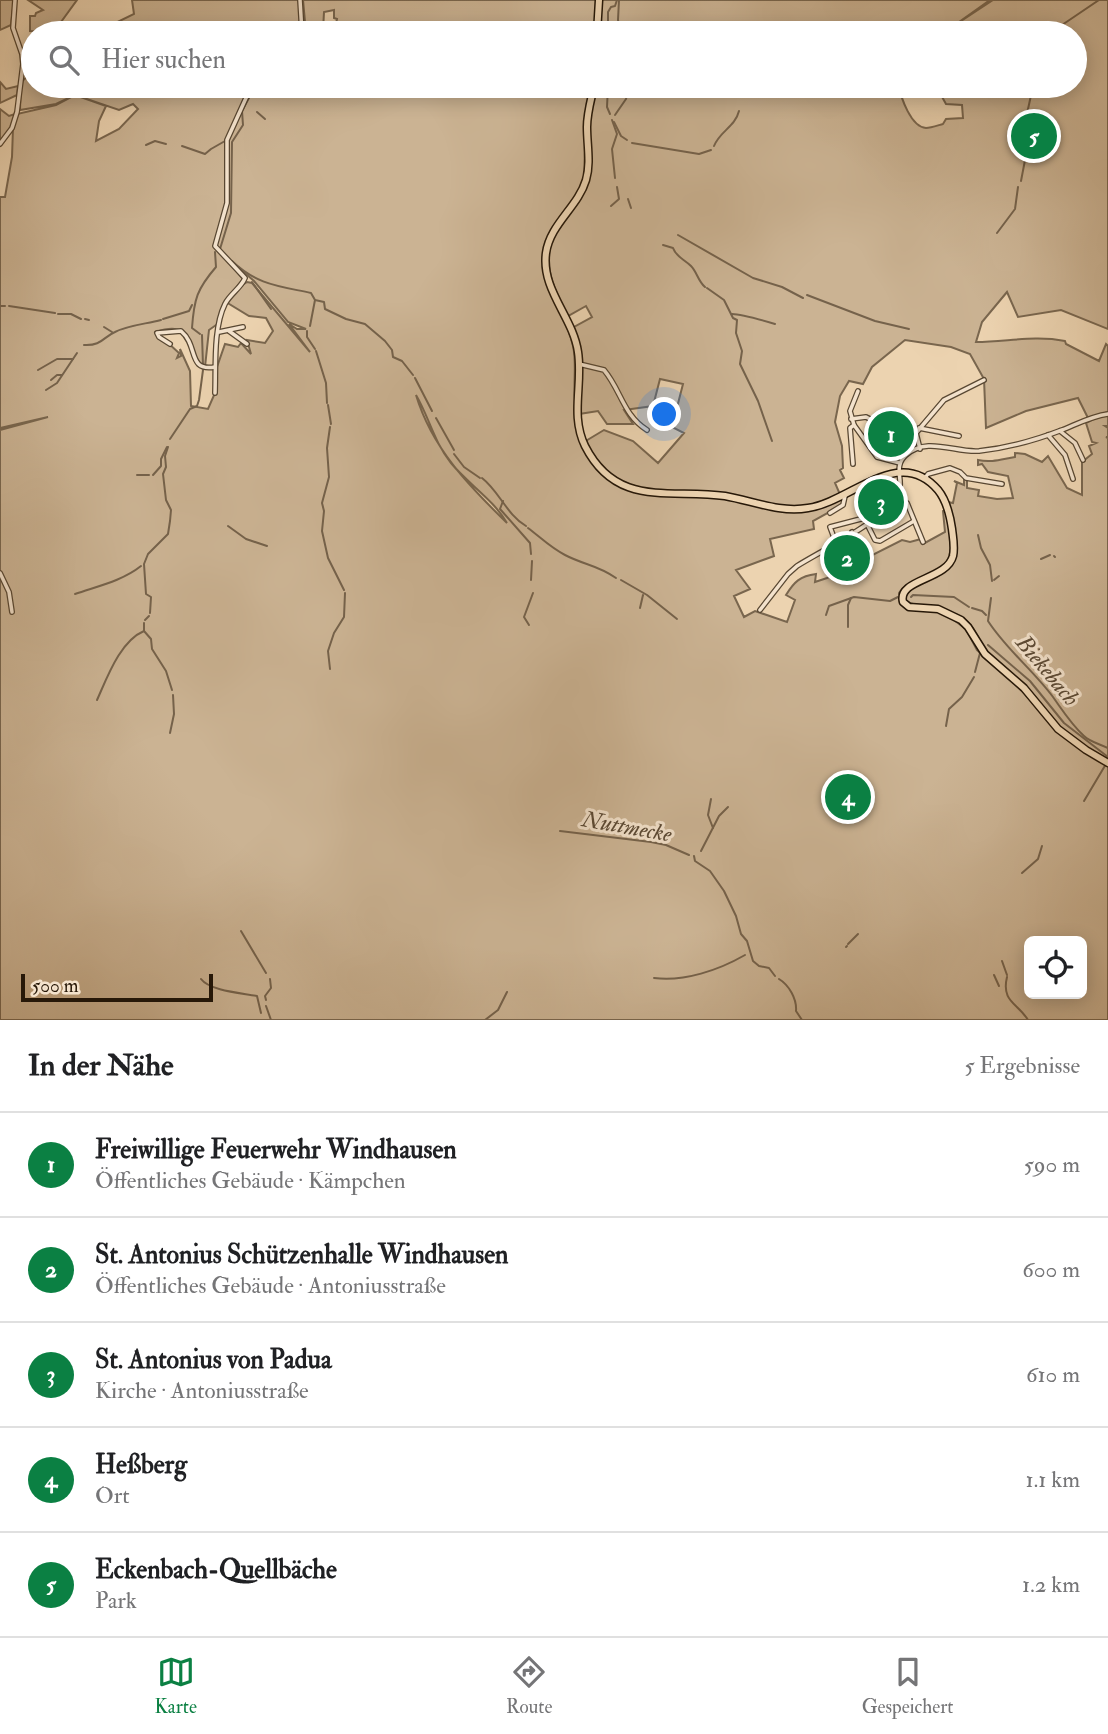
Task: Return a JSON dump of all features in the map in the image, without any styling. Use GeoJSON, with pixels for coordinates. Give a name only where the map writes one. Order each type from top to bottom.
{"type":"FeatureCollection","features":[{"type":"Feature","properties":{"kind":"main road"},"geometry":{"type":"LineString","coordinates":[[597,21],[598,0]]}},
{"type":"Feature","properties":{"kind":"main road"},"geometry":{"type":"LineString","coordinates":[[592,98],[587,124],[588,174],[578,198],[551,234],[545,262],[549,283],[573,333],[579,364],[576,415],[582,438],[595,462],[609,475],[629,487],[658,495],[722,496],[784,509],[808,508],[845,496],[881,475],[898,472],[924,479],[938,490],[947,507],[953,554],[945,568],[906,589],[903,602],[909,607],[938,609],[961,620],[985,654],[1024,688],[1058,729],[1108,763]]}},
{"type":"Feature","properties":{"kind":"street"},"geometry":{"type":"LineString","coordinates":[[15,0],[13,28],[21,51]]}},
{"type":"Feature","properties":{"kind":"street"},"geometry":{"type":"LineString","coordinates":[[300,0],[301,21]]}},
{"type":"Feature","properties":{"kind":"street"},"geometry":{"type":"LineString","coordinates":[[0,144],[12,128],[21,77]]}},
{"type":"Feature","properties":{"kind":"street"},"geometry":{"type":"LineString","coordinates":[[215,393],[215,367],[222,309],[245,280],[215,246],[227,203],[225,146],[247,98]]}},
{"type":"Feature","properties":{"kind":"street"},"geometry":{"type":"LineString","coordinates":[[219,332],[243,327]]}},
{"type":"Feature","properties":{"kind":"street"},"geometry":{"type":"LineString","coordinates":[[170,344],[157,333],[177,329],[181,331],[192,343],[194,358],[199,366],[205,369],[215,367]]}},
{"type":"Feature","properties":{"kind":"street"},"geometry":{"type":"LineString","coordinates":[[229,331],[247,344]]}},
{"type":"Feature","properties":{"kind":"street"},"geometry":{"type":"LineString","coordinates":[[579,364],[598,366],[604,370],[633,420],[647,430]]}},
{"type":"Feature","properties":{"kind":"street"},"geometry":{"type":"LineString","coordinates":[[920,449],[916,433],[944,400],[984,380]]}},
{"type":"Feature","properties":{"kind":"street"},"geometry":{"type":"LineString","coordinates":[[858,391],[851,404],[851,419],[854,425],[877,457],[900,463]]}},
{"type":"Feature","properties":{"kind":"street"},"geometry":{"type":"LineString","coordinates":[[760,610],[797,566],[867,524],[896,498],[899,491],[898,472],[905,455],[935,445],[977,451],[1048,435],[1108,414]]}},
{"type":"Feature","properties":{"kind":"street"},"geometry":{"type":"LineString","coordinates":[[851,419],[866,417],[916,439]]}},
{"type":"Feature","properties":{"kind":"street"},"geometry":{"type":"LineString","coordinates":[[853,464],[850,428],[854,425]]}},
{"type":"Feature","properties":{"kind":"street"},"geometry":{"type":"LineString","coordinates":[[919,428],[959,436]]}},
{"type":"Feature","properties":{"kind":"street"},"geometry":{"type":"LineString","coordinates":[[1060,431],[1075,443],[1083,460]]}},
{"type":"Feature","properties":{"kind":"street"},"geometry":{"type":"LineString","coordinates":[[1048,435],[1065,455],[1073,479]]}},
{"type":"Feature","properties":{"kind":"street"},"geometry":{"type":"LineString","coordinates":[[924,479],[928,474],[950,468],[966,478],[1002,484]]}},
{"type":"Feature","properties":{"kind":"street"},"geometry":{"type":"LineString","coordinates":[[830,513],[843,506],[845,496]]}},
{"type":"Feature","properties":{"kind":"street"},"geometry":{"type":"LineString","coordinates":[[896,498],[907,503],[923,542]]}},
{"type":"Feature","properties":{"kind":"street"},"geometry":{"type":"LineString","coordinates":[[836,543],[830,527],[878,515]]}},
{"type":"Feature","properties":{"kind":"street"},"geometry":{"type":"LineString","coordinates":[[867,524],[875,540],[880,541],[914,521]]}},
{"type":"Feature","properties":{"kind":"street"},"geometry":{"type":"LineString","coordinates":[[852,533],[859,545]]}},
{"type":"Feature","properties":{"kind":"street"},"geometry":{"type":"LineString","coordinates":[[0,573],[9,592],[12,612]]}},
{"type":"Feature","properties":{"kind":"shaded area"},"geometry":{"type":"Polygon","coordinates":[[[0,0],[14,0],[11,25],[0,30],[0,0]]]}},
{"type":"Feature","properties":{"kind":"shaded area"},"geometry":{"type":"Polygon","coordinates":[[[28,0],[77,0],[62,21],[30,21],[30,16],[43,10],[28,0]]]}},
{"type":"Feature","properties":{"kind":"shaded area"},"geometry":{"type":"Polygon","coordinates":[[[132,0],[990,0],[960,21],[337,21],[334,10],[324,12],[324,21],[120,21],[134,14],[132,0]]]}},
{"type":"Feature","properties":{"kind":"shaded area"},"geometry":{"type":"Polygon","coordinates":[[[993,0],[1108,0],[1108,329],[1061,310],[1018,317],[1007,292],[982,322],[976,342],[1054,339],[1065,341],[1099,361],[1106,344],[1108,412],[1088,418],[1078,398],[1026,411],[986,428],[984,379],[970,354],[951,347],[905,340],[872,367],[863,384],[849,381],[840,396],[835,422],[842,446],[843,468],[840,470],[844,478],[835,483],[842,505],[813,521],[814,529],[770,539],[774,556],[736,570],[750,589],[734,596],[744,617],[755,611],[787,622],[795,600],[786,595],[798,580],[816,574],[815,582],[827,578],[902,540],[910,542],[921,539],[923,544],[945,532],[943,511],[946,509],[951,543],[948,559],[937,571],[902,589],[899,593],[900,602],[937,611],[966,629],[977,650],[1017,684],[1045,718],[1108,765],[1108,1020],[0,1020],[0,430],[48,417],[0,428],[0,197],[5,197],[17,114],[56,105],[69,98],[83,98],[106,106],[99,121],[96,141],[119,129],[138,109],[133,104],[119,110],[84,98],[902,98],[911,117],[926,128],[943,124],[946,119],[963,118],[962,105],[946,104],[943,98],[1087,98],[1087,21],[961,21],[993,0]],[[552,229],[545,246],[545,275],[573,346],[575,400],[584,442],[604,430],[633,441],[658,463],[684,433],[672,427],[683,384],[660,379],[653,406],[624,410],[633,424],[607,424],[598,411],[579,414],[582,365],[574,327],[592,317],[586,306],[568,316],[557,293],[549,265],[552,229]],[[216,248],[243,279],[226,300],[219,323],[209,330],[205,367],[197,360],[183,332],[168,329],[156,332],[179,353],[177,358],[181,356],[180,349],[190,371],[191,406],[208,409],[215,393],[217,367],[225,344],[238,347],[241,343],[251,354],[247,340],[265,343],[273,331],[266,318],[249,316],[226,302],[235,290],[247,282],[252,283],[310,352],[289,324],[297,329],[306,329],[288,322],[254,281],[216,248]],[[416,395],[431,432],[440,446],[425,412],[416,395]],[[458,471],[507,523],[495,506],[458,471]]]}},
{"type":"Feature","properties":{"kind":"shaded area"},"geometry":{"type":"Polygon","coordinates":[[[0,82],[6,89],[18,86],[17,95],[0,103],[0,82]]]}},
{"type":"Feature","properties":{"kind":"shaded area"},"geometry":{"type":"Polygon","coordinates":[[[21,82],[21,98],[69,98],[56,104],[20,110],[21,82]]]}},
{"type":"Feature","properties":{"kind":"shaded area"},"geometry":{"type":"Polygon","coordinates":[[[0,109],[9,116],[15,114],[11,128],[0,142],[0,109]]]}},
{"type":"Feature","properties":{"kind":"shaded area"},"geometry":{"type":"Polygon","coordinates":[[[1108,414],[1108,426],[1105,426],[1108,428],[1108,760],[1075,741],[1042,711],[988,654],[972,626],[964,619],[904,599],[905,593],[952,563],[948,502],[953,503],[957,483],[954,481],[964,485],[964,478],[967,479],[967,488],[979,490],[978,496],[1013,498],[1008,476],[988,472],[982,464],[978,465],[978,460],[1001,460],[1015,457],[1015,453],[1025,454],[1042,462],[1048,456],[1067,488],[1082,495],[1082,462],[1092,454],[1089,446],[1096,443],[1092,442],[1086,423],[1108,414]]]}},
{"type":"Feature","properties":{"kind":"waterway"},"geometry":{"type":"LineString","coordinates":[[303,0],[305,21]]}},
{"type":"Feature","properties":{"kind":"waterway"},"geometry":{"type":"LineString","coordinates":[[608,21],[608,12],[617,0]]}},
{"type":"Feature","properties":{"kind":"waterway"},"geometry":{"type":"LineString","coordinates":[[618,21],[619,0]]}},
{"type":"Feature","properties":{"kind":"waterway"},"geometry":{"type":"LineString","coordinates":[[1068,21],[1099,0]]}},
{"type":"Feature","properties":{"kind":"waterway"},"geometry":{"type":"LineString","coordinates":[[220,249],[231,213],[232,142],[243,125],[242,111],[249,98]]}},
{"type":"Feature","properties":{"kind":"waterway"},"geometry":{"type":"LineString","coordinates":[[607,98],[610,114]]}},
{"type":"Feature","properties":{"kind":"waterway"},"geometry":{"type":"LineString","coordinates":[[615,115],[626,98]]}},
{"type":"Feature","properties":{"kind":"waterway"},"geometry":{"type":"LineString","coordinates":[[1021,181],[1030,134],[1025,123],[1030,98]]}},
{"type":"Feature","properties":{"kind":"waterway"},"geometry":{"type":"LineString","coordinates":[[714,146],[739,111]]}},
{"type":"Feature","properties":{"kind":"waterway"},"geometry":{"type":"LineString","coordinates":[[257,112],[265,119]]}},
{"type":"Feature","properties":{"kind":"waterway"},"geometry":{"type":"LineString","coordinates":[[612,120],[617,134],[612,149],[615,178]]}},
{"type":"Feature","properties":{"kind":"waterway"},"geometry":{"type":"LineString","coordinates":[[614,122],[621,136],[627,140]]}},
{"type":"Feature","properties":{"kind":"waterway"},"geometry":{"type":"LineString","coordinates":[[146,145],[155,141],[166,144]]}},
{"type":"Feature","properties":{"kind":"waterway"},"geometry":{"type":"LineString","coordinates":[[182,146],[205,154],[225,141]]}},
{"type":"Feature","properties":{"kind":"waterway"},"geometry":{"type":"LineString","coordinates":[[632,143],[699,154],[711,150]]}},
{"type":"Feature","properties":{"kind":"waterway"},"geometry":{"type":"LineString","coordinates":[[611,206],[619,199],[617,187]]}},
{"type":"Feature","properties":{"kind":"waterway"},"geometry":{"type":"LineString","coordinates":[[997,233],[1015,209],[1018,187]]}},
{"type":"Feature","properties":{"kind":"waterway"},"geometry":{"type":"LineString","coordinates":[[628,199],[631,208]]}},
{"type":"Feature","properties":{"kind":"waterway"},"geometry":{"type":"LineString","coordinates":[[678,235],[753,278],[782,287],[803,298]]}},
{"type":"Feature","properties":{"kind":"waterway"},"geometry":{"type":"LineString","coordinates":[[663,245],[673,248],[678,256],[693,268],[705,287]]}},
{"type":"Feature","properties":{"kind":"waterway"},"geometry":{"type":"LineString","coordinates":[[200,334],[192,328],[194,309],[201,288],[216,267],[215,252]]}},
{"type":"Feature","properties":{"kind":"waterway"},"geometry":{"type":"LineString","coordinates":[[232,261],[260,280],[311,293],[315,300],[324,302],[325,309],[365,324],[385,341],[392,350],[393,357],[402,361],[413,375]]}},
{"type":"Feature","properties":{"kind":"waterway"},"geometry":{"type":"LineString","coordinates":[[252,282],[271,309]]}},
{"type":"Feature","properties":{"kind":"waterway"},"geometry":{"type":"LineString","coordinates":[[707,288],[724,300],[733,318],[737,320],[736,333],[742,351],[740,364],[758,401],[772,441]]}},
{"type":"Feature","properties":{"kind":"waterway"},"geometry":{"type":"LineString","coordinates":[[807,295],[875,321],[909,329]]}},
{"type":"Feature","properties":{"kind":"waterway"},"geometry":{"type":"LineString","coordinates":[[310,326],[315,300]]}},
{"type":"Feature","properties":{"kind":"waterway"},"geometry":{"type":"LineString","coordinates":[[163,319],[189,311],[192,305]]}},
{"type":"Feature","properties":{"kind":"waterway"},"geometry":{"type":"LineString","coordinates":[[0,306],[5,306]]}},
{"type":"Feature","properties":{"kind":"waterway"},"geometry":{"type":"LineString","coordinates":[[9,306],[55,313]]}},
{"type":"Feature","properties":{"kind":"waterway"},"geometry":{"type":"LineString","coordinates":[[58,314],[71,314],[81,319]]}},
{"type":"Feature","properties":{"kind":"waterway"},"geometry":{"type":"LineString","coordinates":[[732,314],[775,324]]}},
{"type":"Feature","properties":{"kind":"waterway"},"geometry":{"type":"LineString","coordinates":[[85,319],[89,320]]}},
{"type":"Feature","properties":{"kind":"waterway"},"geometry":{"type":"LineString","coordinates":[[84,345],[99,343],[126,328],[161,320]]}},
{"type":"Feature","properties":{"kind":"waterway"},"geometry":{"type":"LineString","coordinates":[[104,327],[112,332]]}},
{"type":"Feature","properties":{"kind":"waterway"},"geometry":{"type":"LineString","coordinates":[[307,331],[307,337],[315,349]]}},
{"type":"Feature","properties":{"kind":"waterway"},"geometry":{"type":"LineString","coordinates":[[202,335],[203,366]]}},
{"type":"Feature","properties":{"kind":"waterway"},"geometry":{"type":"LineString","coordinates":[[316,351],[326,383],[327,403]]}},
{"type":"Feature","properties":{"kind":"waterway"},"geometry":{"type":"LineString","coordinates":[[46,390],[57,383],[77,353]]}},
{"type":"Feature","properties":{"kind":"waterway"},"geometry":{"type":"LineString","coordinates":[[38,370],[57,359],[73,359]]}},
{"type":"Feature","properties":{"kind":"waterway"},"geometry":{"type":"LineString","coordinates":[[170,439],[190,409],[197,406],[203,370]]}},
{"type":"Feature","properties":{"kind":"waterway"},"geometry":{"type":"LineString","coordinates":[[51,380],[62,375]]}},
{"type":"Feature","properties":{"kind":"waterway"},"geometry":{"type":"LineString","coordinates":[[415,378],[432,411]]}},
{"type":"Feature","properties":{"kind":"waterway"},"geometry":{"type":"LineString","coordinates":[[328,405],[331,424]]}},
{"type":"Feature","properties":{"kind":"waterway"},"geometry":{"type":"LineString","coordinates":[[436,418],[454,450]]}},
{"type":"Feature","properties":{"kind":"waterway"},"geometry":{"type":"LineString","coordinates":[[330,427],[327,448],[329,477],[322,503],[322,531],[328,558],[344,590]]}},
{"type":"Feature","properties":{"kind":"waterway"},"geometry":{"type":"LineString","coordinates":[[153,475],[161,466],[161,459],[167,447]]}},
{"type":"Feature","properties":{"kind":"waterway"},"geometry":{"type":"LineString","coordinates":[[150,613],[151,597],[146,594],[144,564],[148,554],[168,534],[171,510],[166,500],[163,474],[168,447]]}},
{"type":"Feature","properties":{"kind":"waterway"},"geometry":{"type":"LineString","coordinates":[[454,454],[464,467],[480,478]]}},
{"type":"Feature","properties":{"kind":"waterway"},"geometry":{"type":"LineString","coordinates":[[137,475],[149,475]]}},
{"type":"Feature","properties":{"kind":"waterway"},"geometry":{"type":"LineString","coordinates":[[482,478],[526,526]]}},
{"type":"Feature","properties":{"kind":"waterway"},"geometry":{"type":"LineString","coordinates":[[503,501],[500,509],[530,543],[531,554]]}},
{"type":"Feature","properties":{"kind":"waterway"},"geometry":{"type":"LineString","coordinates":[[228,526],[246,539],[267,546]]}},
{"type":"Feature","properties":{"kind":"waterway"},"geometry":{"type":"LineString","coordinates":[[528,528],[560,552],[616,578]]}},
{"type":"Feature","properties":{"kind":"waterway","name":"Biekebach"},"geometry":{"type":"LineString","coordinates":[[978,535],[990,565],[992,581]]}},
{"type":"Feature","properties":{"kind":"waterway"},"geometry":{"type":"LineString","coordinates":[[1041,559],[1050,555]]}},
{"type":"Feature","properties":{"kind":"waterway"},"geometry":{"type":"LineString","coordinates":[[531,580],[532,561]]}},
{"type":"Feature","properties":{"kind":"waterway"},"geometry":{"type":"LineString","coordinates":[[75,594],[118,579],[141,566]]}},
{"type":"Feature","properties":{"kind":"waterway"},"geometry":{"type":"LineString","coordinates":[[994,580],[999,576]]}},
{"type":"Feature","properties":{"kind":"waterway"},"geometry":{"type":"LineString","coordinates":[[621,580],[647,595],[677,619]]}},
{"type":"Feature","properties":{"kind":"waterway"},"geometry":{"type":"LineString","coordinates":[[330,669],[328,651],[334,633],[344,617],[345,593]]}},
{"type":"Feature","properties":{"kind":"waterway"},"geometry":{"type":"LineString","coordinates":[[529,625],[524,617],[533,593]]}},
{"type":"Feature","properties":{"kind":"waterway"},"geometry":{"type":"LineString","coordinates":[[640,608],[643,595]]}},
{"type":"Feature","properties":{"kind":"waterway"},"geometry":{"type":"LineString","coordinates":[[826,615],[829,606],[854,597],[890,601],[898,597]]}},
{"type":"Feature","properties":{"kind":"waterway"},"geometry":{"type":"LineString","coordinates":[[911,597],[954,597],[969,607]]}},
{"type":"Feature","properties":{"kind":"waterway"},"geometry":{"type":"LineString","coordinates":[[848,627],[848,605],[851,598]]}},
{"type":"Feature","properties":{"kind":"waterway","name":"Biekebach"},"geometry":{"type":"LineString","coordinates":[[991,598],[988,621],[995,631],[1045,687],[1079,731],[1089,740],[1108,748]]}},
{"type":"Feature","properties":{"kind":"waterway"},"geometry":{"type":"LineString","coordinates":[[972,608],[986,615]]}},
{"type":"Feature","properties":{"kind":"waterway"},"geometry":{"type":"LineString","coordinates":[[145,620],[149,616]]}},
{"type":"Feature","properties":{"kind":"waterway"},"geometry":{"type":"LineString","coordinates":[[144,623],[144,631],[151,639],[152,649],[166,671],[172,690]]}},
{"type":"Feature","properties":{"kind":"waterway"},"geometry":{"type":"LineString","coordinates":[[97,700],[121,651],[144,631]]}},
{"type":"Feature","properties":{"kind":"waterway"},"geometry":{"type":"LineString","coordinates":[[988,645],[1030,681],[1064,723],[1108,757]]}},
{"type":"Feature","properties":{"kind":"waterway"},"geometry":{"type":"LineString","coordinates":[[975,672],[980,653]]}},
{"type":"Feature","properties":{"kind":"waterway"},"geometry":{"type":"LineString","coordinates":[[946,726],[949,709],[962,697],[974,677]]}},
{"type":"Feature","properties":{"kind":"waterway"},"geometry":{"type":"LineString","coordinates":[[170,733],[174,714],[173,695]]}},
{"type":"Feature","properties":{"kind":"waterway"},"geometry":{"type":"LineString","coordinates":[[1084,801],[1106,764]]}},
{"type":"Feature","properties":{"kind":"waterway"},"geometry":{"type":"LineString","coordinates":[[711,799],[708,815],[713,828]]}},
{"type":"Feature","properties":{"kind":"waterway"},"geometry":{"type":"LineString","coordinates":[[701,851],[719,816],[728,807]]}},
{"type":"Feature","properties":{"kind":"waterway","name":"Nuttmecke"},"geometry":{"type":"LineString","coordinates":[[560,831],[651,842],[689,855]]}},
{"type":"Feature","properties":{"kind":"waterway"},"geometry":{"type":"LineString","coordinates":[[1022,873],[1038,859],[1042,846]]}},
{"type":"Feature","properties":{"kind":"waterway","name":"Nuttmecke"},"geometry":{"type":"LineString","coordinates":[[694,856],[695,861],[710,871],[724,891],[741,934],[747,941],[753,961],[759,966],[769,968],[775,976]]}},
{"type":"Feature","properties":{"kind":"waterway"},"geometry":{"type":"LineString","coordinates":[[241,931],[266,973]]}},
{"type":"Feature","properties":{"kind":"waterway"},"geometry":{"type":"LineString","coordinates":[[848,944],[858,934]]}},
{"type":"Feature","properties":{"kind":"waterway"},"geometry":{"type":"LineString","coordinates":[[654,978],[701,974],[745,955]]}},
{"type":"Feature","properties":{"kind":"waterway"},"geometry":{"type":"LineString","coordinates":[[1002,961],[1007,975]]}},
{"type":"Feature","properties":{"kind":"waterway"},"geometry":{"type":"LineString","coordinates":[[994,975],[999,986]]}},
{"type":"Feature","properties":{"kind":"waterway"},"geometry":{"type":"LineString","coordinates":[[1007,977],[1008,997],[1028,1020]]}},
{"type":"Feature","properties":{"kind":"waterway"},"geometry":{"type":"LineString","coordinates":[[201,979],[219,989],[257,996],[261,1013]]}},
{"type":"Feature","properties":{"kind":"waterway"},"geometry":{"type":"LineString","coordinates":[[266,1000],[265,996],[271,988],[270,979]]}},
{"type":"Feature","properties":{"kind":"waterway","name":"Nuttmecke"},"geometry":{"type":"LineString","coordinates":[[779,979],[792,993],[796,1011],[802,1020]]}},
{"type":"Feature","properties":{"kind":"waterway"},"geometry":{"type":"LineString","coordinates":[[485,1020],[498,1010],[507,992]]}},
{"type":"Feature","properties":{"kind":"waterway"},"geometry":{"type":"LineString","coordinates":[[266,1006],[271,1020]]}},
{"type":"Feature","properties":{"kind":"place","name":"Eckenbach-Quellbäche"},"geometry":{"type":"Point","coordinates":[1034,136]}},
{"type":"Feature","properties":{"kind":"place","name":"Freiwillige Feuerwehr Windhausen"},"geometry":{"type":"Point","coordinates":[891,434]}},
{"type":"Feature","properties":{"kind":"place","name":"St. Antonius von Padua"},"geometry":{"type":"Point","coordinates":[881,502]}},
{"type":"Feature","properties":{"kind":"place","name":"St. Antonius Schützenhalle Windhausen"},"geometry":{"type":"Point","coordinates":[847,558]}},
{"type":"Feature","properties":{"kind":"place","name":"Heßberg"},"geometry":{"type":"Point","coordinates":[848,797]}}]}
